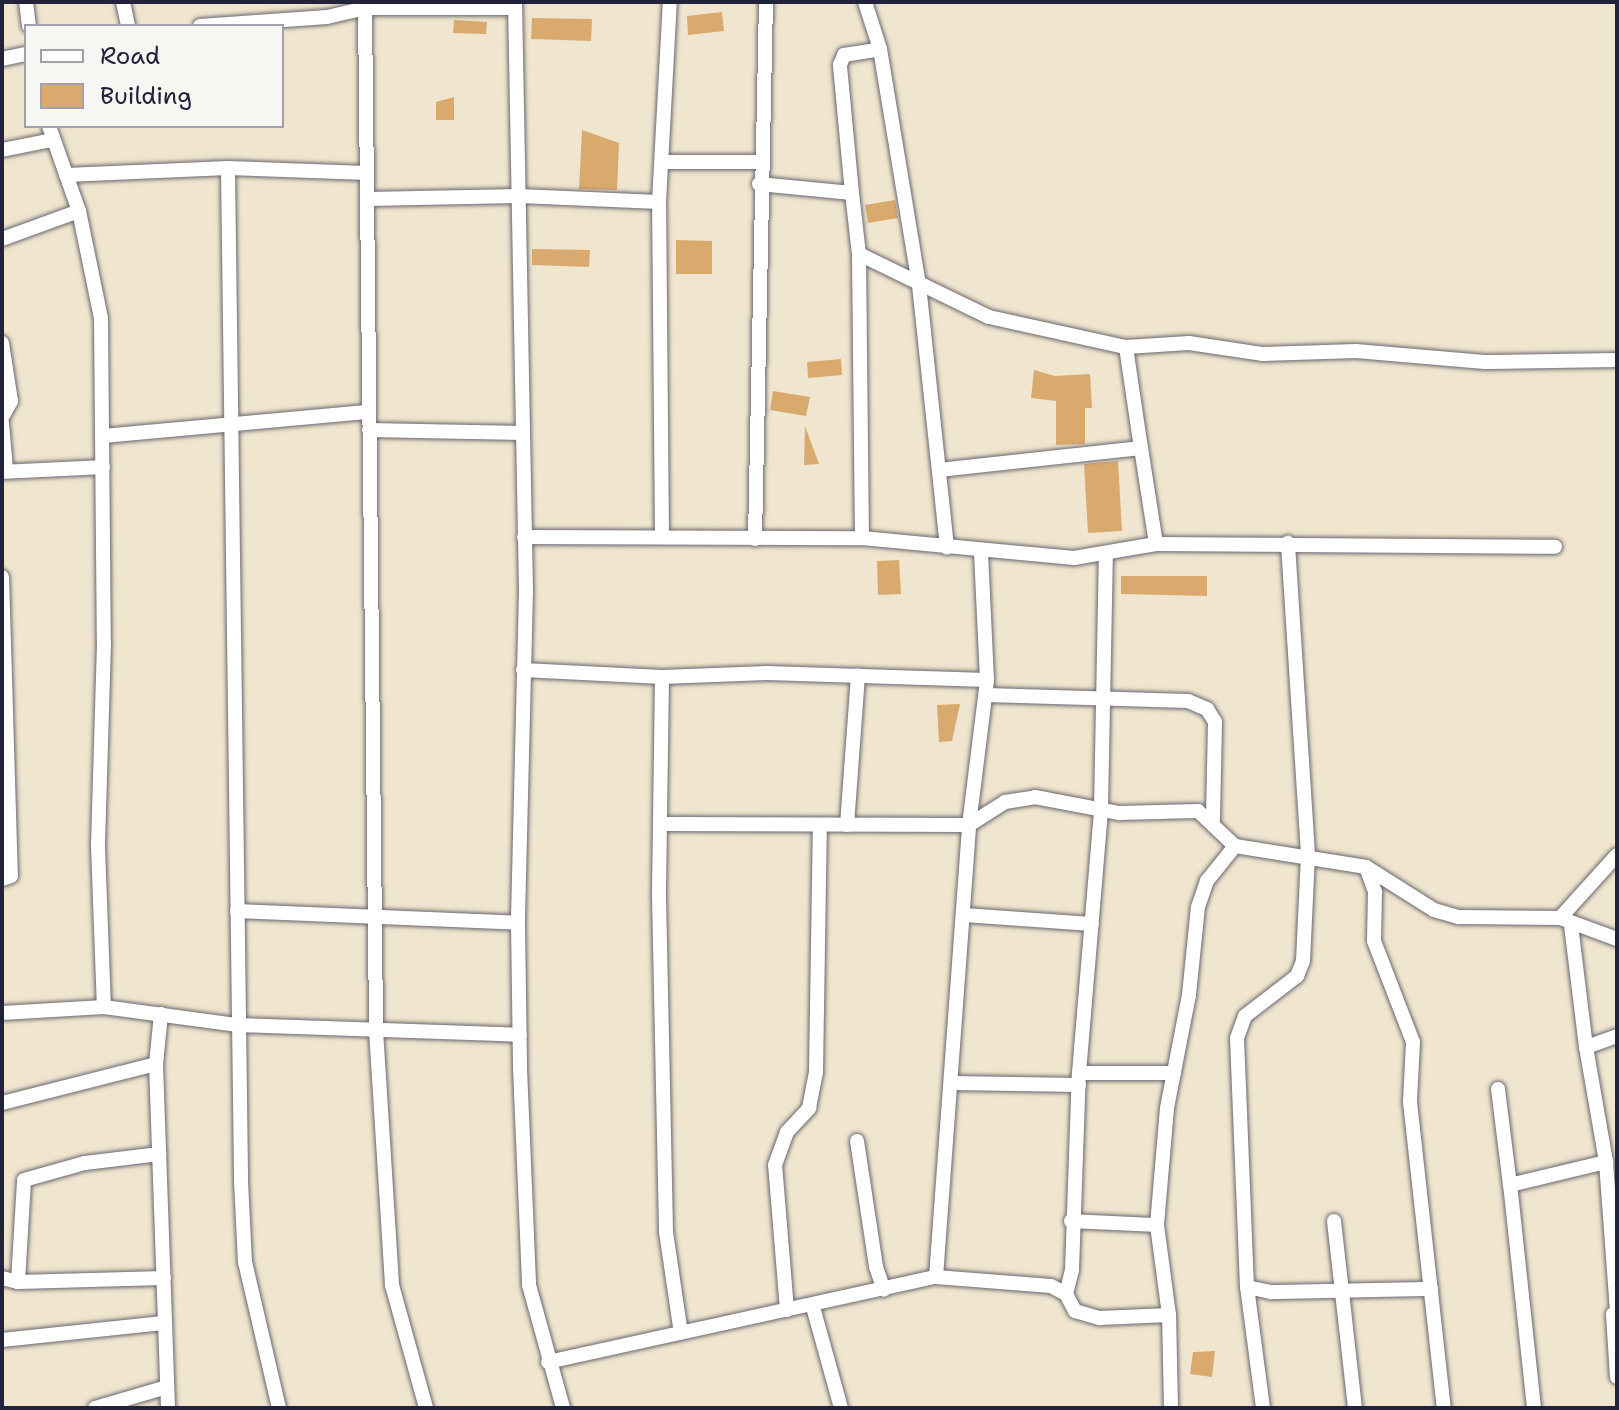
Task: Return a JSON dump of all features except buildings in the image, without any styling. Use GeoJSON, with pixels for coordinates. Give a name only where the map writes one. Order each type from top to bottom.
{"type":"FeatureCollection","features":[{"type":"Feature","properties":{"kind":"street"},"geometry":{"type":"LineString","coordinates":[[26,2],[29,24]]}},
{"type":"Feature","properties":{"kind":"street"},"geometry":{"type":"LineString","coordinates":[[123,2],[128,24]]}},
{"type":"Feature","properties":{"kind":"street"},"geometry":{"type":"LineString","coordinates":[[662,537],[659,202],[670,2]]}},
{"type":"Feature","properties":{"kind":"street"},"geometry":{"type":"LineString","coordinates":[[755,539],[759,184],[766,2]]}},
{"type":"Feature","properties":{"kind":"street"},"geometry":{"type":"LineString","coordinates":[[865,2],[880,49],[919,285],[947,548]]}},
{"type":"Feature","properties":{"kind":"street"},"geometry":{"type":"LineString","coordinates":[[228,24],[327,17],[365,8],[515,5],[524,537],[518,923],[520,1035],[529,1285],[563,1408]]}},
{"type":"Feature","properties":{"kind":"street"},"geometry":{"type":"LineString","coordinates":[[365,8],[376,1030],[392,1285],[426,1408]]}},
{"type":"Feature","properties":{"kind":"street"},"geometry":{"type":"LineString","coordinates":[[862,538],[859,254],[840,65],[844,55],[880,49]]}},
{"type":"Feature","properties":{"kind":"street"},"geometry":{"type":"LineString","coordinates":[[2,59],[24,54]]}},
{"type":"Feature","properties":{"kind":"street"},"geometry":{"type":"LineString","coordinates":[[2,150],[50,133],[79,211],[101,318],[103,467],[98,846],[104,1007]]}},
{"type":"Feature","properties":{"kind":"street"},"geometry":{"type":"LineString","coordinates":[[662,162],[760,162]]}},
{"type":"Feature","properties":{"kind":"street"},"geometry":{"type":"LineString","coordinates":[[66,175],[228,168],[367,173]]}},
{"type":"Feature","properties":{"kind":"street"},"geometry":{"type":"LineString","coordinates":[[228,168],[238,1025],[245,1262],[279,1408]]}},
{"type":"Feature","properties":{"kind":"street"},"geometry":{"type":"LineString","coordinates":[[759,184],[852,193]]}},
{"type":"Feature","properties":{"kind":"street"},"geometry":{"type":"LineString","coordinates":[[367,199],[519,196],[659,202]]}},
{"type":"Feature","properties":{"kind":"street"},"geometry":{"type":"LineString","coordinates":[[2,239],[79,211]]}},
{"type":"Feature","properties":{"kind":"street"},"geometry":{"type":"LineString","coordinates":[[859,254],[989,317],[1126,347],[1189,343],[1263,354],[1356,351],[1485,362],[1617,360]]}},
{"type":"Feature","properties":{"kind":"street"},"geometry":{"type":"LineString","coordinates":[[2,343],[11,401],[2,420],[4,471],[103,467]]}},
{"type":"Feature","properties":{"kind":"street"},"geometry":{"type":"LineString","coordinates":[[1126,347],[1156,544]]}},
{"type":"Feature","properties":{"kind":"street"},"geometry":{"type":"LineString","coordinates":[[103,436],[369,412]]}},
{"type":"Feature","properties":{"kind":"street"},"geometry":{"type":"LineString","coordinates":[[369,430],[523,433]]}},
{"type":"Feature","properties":{"kind":"street"},"geometry":{"type":"LineString","coordinates":[[939,470],[1141,448]]}},
{"type":"Feature","properties":{"kind":"street"},"geometry":{"type":"LineString","coordinates":[[524,537],[862,538],[1074,558],[1156,544],[1555,547]]}},
{"type":"Feature","properties":{"kind":"street"},"geometry":{"type":"LineString","coordinates":[[1263,1408],[1247,1287],[1237,1038],[1245,1016],[1297,976],[1308,854],[1288,543]]}},
{"type":"Feature","properties":{"kind":"street"},"geometry":{"type":"LineString","coordinates":[[936,1277],[969,825],[986,688],[981,551]]}},
{"type":"Feature","properties":{"kind":"street"},"geometry":{"type":"LineString","coordinates":[[1066,1294],[1072,1270],[1071,1221],[1079,1079],[1101,809],[1106,553]]}},
{"type":"Feature","properties":{"kind":"street"},"geometry":{"type":"LineString","coordinates":[[2,577],[4,819],[11,876],[2,879]]}},
{"type":"Feature","properties":{"kind":"street"},"geometry":{"type":"LineString","coordinates":[[523,670],[662,677],[858,675],[1102,699],[1188,701],[1207,709],[1215,722],[1213,820]]}},
{"type":"Feature","properties":{"kind":"street"},"geometry":{"type":"LineString","coordinates":[[847,825],[858,675]]}},
{"type":"Feature","properties":{"kind":"street"},"geometry":{"type":"LineString","coordinates":[[662,677],[664,824],[659,896],[666,1232],[681,1333]]}},
{"type":"Feature","properties":{"kind":"street"},"geometry":{"type":"LineString","coordinates":[[664,824],[969,825],[1005,802],[1035,797],[1101,809],[1198,811],[1213,820],[1235,846],[1308,854],[1366,867],[1434,910],[1459,917],[1565,922],[1617,939]]}},
{"type":"Feature","properties":{"kind":"street"},"geometry":{"type":"LineString","coordinates":[[787,1310],[775,1165],[787,1132],[809,1108],[816,1072],[820,825]]}},
{"type":"Feature","properties":{"kind":"street"},"geometry":{"type":"LineString","coordinates":[[1171,1408],[1169,1315],[1157,1225],[1174,1073],[1189,995],[1198,907],[1207,881],[1235,846]]}},
{"type":"Feature","properties":{"kind":"street"},"geometry":{"type":"LineString","coordinates":[[1617,855],[1565,922],[1606,1162],[1617,1377]]}},
{"type":"Feature","properties":{"kind":"street"},"geometry":{"type":"LineString","coordinates":[[1366,867],[1375,892],[1374,941],[1413,1042],[1410,1102],[1444,1408]]}},
{"type":"Feature","properties":{"kind":"street"},"geometry":{"type":"LineString","coordinates":[[237,911],[518,923]]}},
{"type":"Feature","properties":{"kind":"street"},"geometry":{"type":"LineString","coordinates":[[964,915],[1092,924]]}},
{"type":"Feature","properties":{"kind":"street"},"geometry":{"type":"LineString","coordinates":[[2,1013],[104,1007],[238,1025],[520,1035]]}},
{"type":"Feature","properties":{"kind":"street"},"geometry":{"type":"LineString","coordinates":[[161,1014],[156,1064],[168,1408]]}},
{"type":"Feature","properties":{"kind":"street"},"geometry":{"type":"LineString","coordinates":[[1586,1047],[1617,1036]]}},
{"type":"Feature","properties":{"kind":"street"},"geometry":{"type":"LineString","coordinates":[[2,1103],[156,1064]]}},
{"type":"Feature","properties":{"kind":"street"},"geometry":{"type":"LineString","coordinates":[[951,1083],[1174,1073]]}},
{"type":"Feature","properties":{"kind":"street"},"geometry":{"type":"LineString","coordinates":[[1498,1089],[1534,1408]]}},
{"type":"Feature","properties":{"kind":"street"},"geometry":{"type":"LineString","coordinates":[[857,1141],[876,1267],[884,1290]]}},
{"type":"Feature","properties":{"kind":"street"},"geometry":{"type":"LineString","coordinates":[[18,1282],[24,1180],[85,1163],[159,1154]]}},
{"type":"Feature","properties":{"kind":"street"},"geometry":{"type":"LineString","coordinates":[[1510,1185],[1606,1162]]}},
{"type":"Feature","properties":{"kind":"street"},"geometry":{"type":"LineString","coordinates":[[1071,1221],[1157,1225]]}},
{"type":"Feature","properties":{"kind":"street"},"geometry":{"type":"LineString","coordinates":[[1334,1221],[1337,1291],[1355,1408]]}},
{"type":"Feature","properties":{"kind":"street"},"geometry":{"type":"LineString","coordinates":[[548,1362],[813,1307],[936,1277],[1051,1286],[1066,1294],[1075,1311],[1100,1318],[1169,1315]]}},
{"type":"Feature","properties":{"kind":"street"},"geometry":{"type":"LineString","coordinates":[[2,1278],[18,1282],[164,1278]]}},
{"type":"Feature","properties":{"kind":"street"},"geometry":{"type":"LineString","coordinates":[[1247,1287],[1271,1292],[1431,1289]]}},
{"type":"Feature","properties":{"kind":"street"},"geometry":{"type":"LineString","coordinates":[[813,1307],[841,1408]]}},
{"type":"Feature","properties":{"kind":"street"},"geometry":{"type":"LineString","coordinates":[[2,1340],[163,1323]]}},
{"type":"Feature","properties":{"kind":"street"},"geometry":{"type":"LineString","coordinates":[[95,1408],[167,1387]]}}]}
